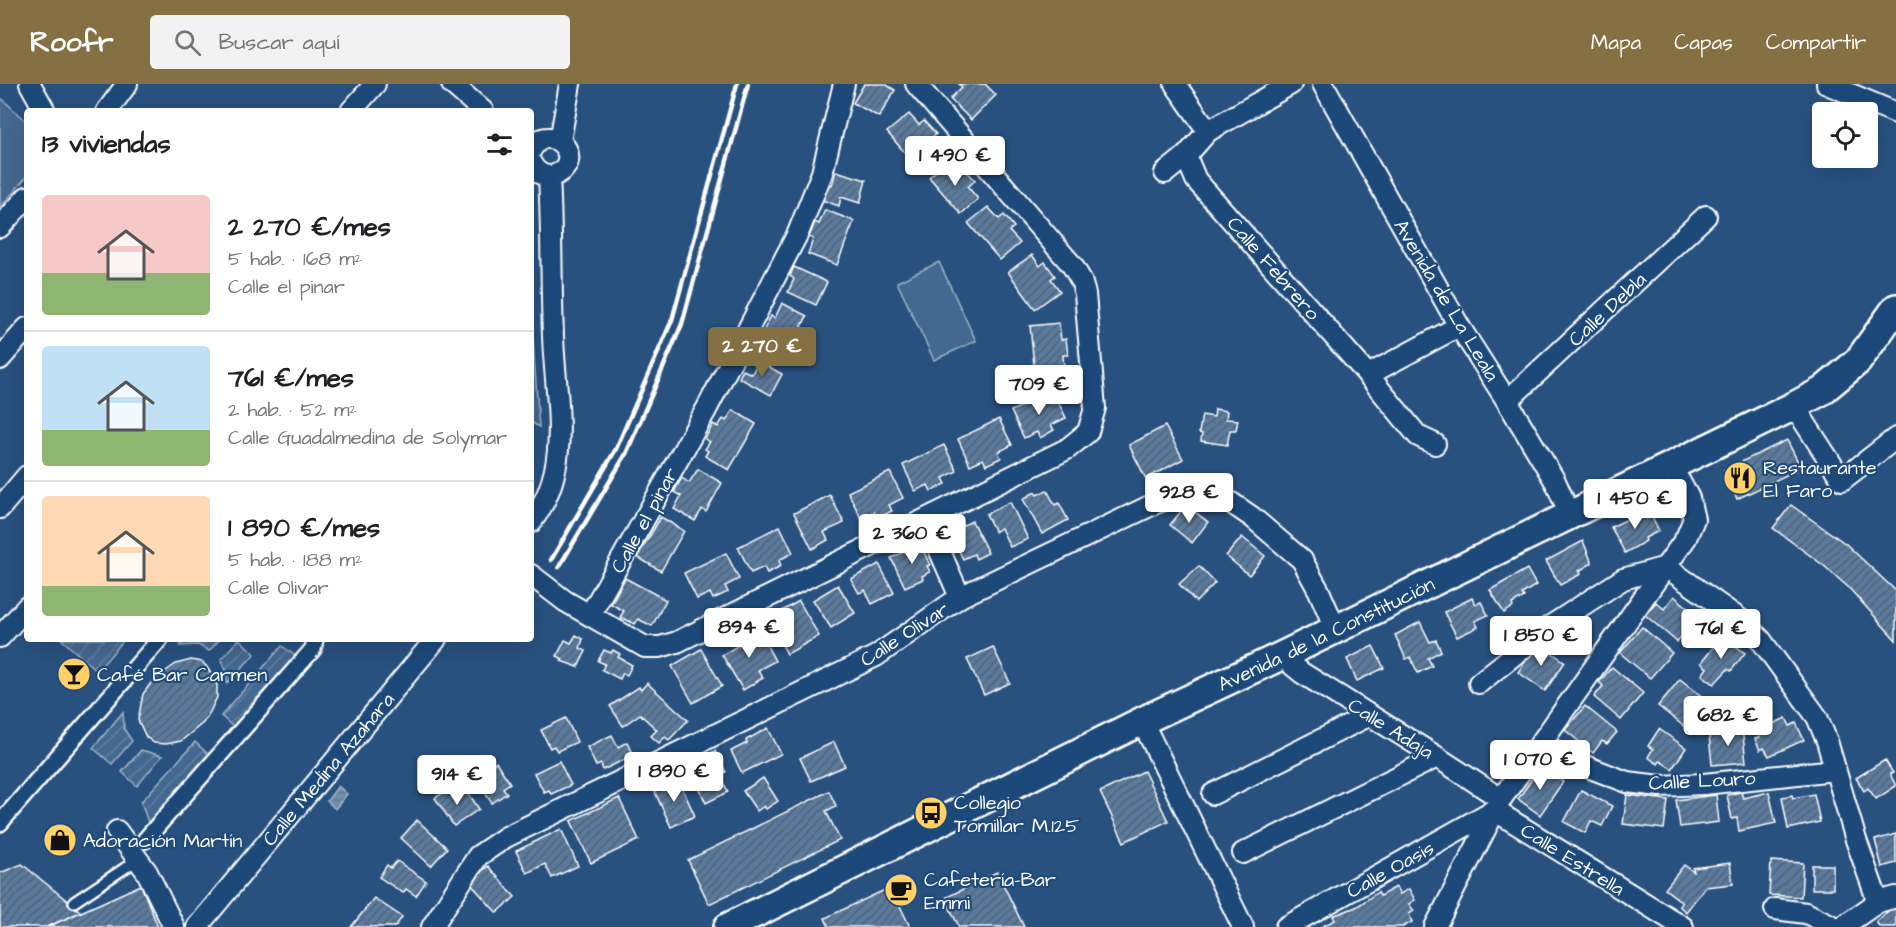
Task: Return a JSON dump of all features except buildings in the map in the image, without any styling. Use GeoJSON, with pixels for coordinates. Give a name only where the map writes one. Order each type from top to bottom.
{"type":"FeatureCollection","features":[{"type":"Feature","properties":{"kind":"main road","name":"Avenida de la Constitución"},"geometry":{"type":"LineString","coordinates":[[728,927],[1142,721],[1281,656],[1794,406],[1821,391],[1858,361],[1896,308]]}},
{"type":"Feature","properties":{"kind":"street"},"geometry":{"type":"LineString","coordinates":[[38,98],[51,84]]}},
{"type":"Feature","properties":{"kind":"street"},"geometry":{"type":"LineString","coordinates":[[96,108],[112,84]]}},
{"type":"Feature","properties":{"kind":"street"},"geometry":{"type":"LineString","coordinates":[[109,108],[127,84]]}},
{"type":"Feature","properties":{"kind":"street"},"geometry":{"type":"LineString","coordinates":[[354,108],[375,84]]}},
{"type":"Feature","properties":{"kind":"street"},"geometry":{"type":"LineString","coordinates":[[452,84],[480,108]]}},
{"type":"Feature","properties":{"kind":"street"},"geometry":{"type":"LineString","coordinates":[[560,141],[570,84]]}},
{"type":"Feature","properties":{"kind":"street","name":"Calle el pinar"},"geometry":{"type":"LineString","coordinates":[[590,615],[706,410],[798,233],[822,173],[844,84]]}},
{"type":"Feature","properties":{"kind":"street"},"geometry":{"type":"LineString","coordinates":[[534,577],[565,601],[645,647],[668,645],[1067,449],[1088,432],[1095,408],[1085,294],[1081,280],[1072,264],[916,84]]}},
{"type":"Feature","properties":{"kind":"street"},"geometry":{"type":"LineString","coordinates":[[1175,84],[1208,131]]}},
{"type":"Feature","properties":{"kind":"street"},"geometry":{"type":"LineString","coordinates":[[1165,173],[1186,156],[1208,131],[1291,84]]}},
{"type":"Feature","properties":{"kind":"street","name":"Avenida de La Leala"},"geometry":{"type":"LineString","coordinates":[[1323,84],[1459,326],[1508,401],[1555,481],[1570,515]]}},
{"type":"Feature","properties":{"kind":"street"},"geometry":{"type":"LineString","coordinates":[[1827,84],[1896,112]]}},
{"type":"Feature","properties":{"kind":"street"},"geometry":{"type":"LineString","coordinates":[[534,152],[543,139],[555,138],[567,151],[567,162],[560,172],[549,176],[539,173],[534,162]]}},
{"type":"Feature","properties":{"kind":"street","name":"Calle Febrero"},"geometry":{"type":"LineString","coordinates":[[1186,156],[1196,180],[1368,375],[1418,436],[1435,444]]}},
{"type":"Feature","properties":{"kind":"street"},"geometry":{"type":"LineString","coordinates":[[534,518],[541,510],[555,476],[560,426],[553,338],[553,256],[549,176]]}},
{"type":"Feature","properties":{"kind":"street"},"geometry":{"type":"LineString","coordinates":[[0,227],[24,200]]}},
{"type":"Feature","properties":{"kind":"street","name":"Calle Debla"},"geometry":{"type":"LineString","coordinates":[[1508,401],[1706,216]]}},
{"type":"Feature","properties":{"kind":"street"},"geometry":{"type":"LineString","coordinates":[[1368,375],[1459,326]]}},
{"type":"Feature","properties":{"kind":"street"},"geometry":{"type":"LineString","coordinates":[[2,353],[24,331]]}},
{"type":"Feature","properties":{"kind":"street"},"geometry":{"type":"LineString","coordinates":[[1794,406],[1842,480],[1896,438]]}},
{"type":"Feature","properties":{"kind":"street"},"geometry":{"type":"LineString","coordinates":[[1435,927],[1498,805],[1686,538],[1694,519],[1689,498],[1671,466]]}},
{"type":"Feature","properties":{"kind":"street"},"geometry":{"type":"LineString","coordinates":[[0,508],[24,480]]}},
{"type":"Feature","properties":{"kind":"street","name":"Calle Olivar"},"geometry":{"type":"LineString","coordinates":[[432,927],[478,856],[506,837],[876,656],[960,597],[1155,503],[1176,496],[1203,493],[1230,502],[1252,517],[1302,560],[1335,628]]}},
{"type":"Feature","properties":{"kind":"street"},"geometry":{"type":"LineString","coordinates":[[926,520],[960,597]]}},
{"type":"Feature","properties":{"kind":"street"},"geometry":{"type":"LineString","coordinates":[[1479,682],[1549,627],[1623,579],[1666,567]]}},
{"type":"Feature","properties":{"kind":"street"},"geometry":{"type":"LineString","coordinates":[[1666,567],[1741,620],[1761,640],[1817,717],[1827,741],[1856,840],[1887,899],[1842,927]]}},
{"type":"Feature","properties":{"kind":"street"},"geometry":{"type":"LineString","coordinates":[[0,637],[24,610]]}},
{"type":"Feature","properties":{"kind":"street"},"geometry":{"type":"LineString","coordinates":[[0,823],[157,642]]}},
{"type":"Feature","properties":{"kind":"street"},"geometry":{"type":"LineString","coordinates":[[146,840],[314,649],[315,642]]}},
{"type":"Feature","properties":{"kind":"street","name":"Calle Medina Azahara"},"geometry":{"type":"LineString","coordinates":[[197,927],[434,642]]}},
{"type":"Feature","properties":{"kind":"street","name":"Calle Adaja"},"geometry":{"type":"LineString","coordinates":[[1281,656],[1302,673],[1437,756],[1498,805]]}},
{"type":"Feature","properties":{"kind":"street"},"geometry":{"type":"LineString","coordinates":[[1214,794],[1370,715]]}},
{"type":"Feature","properties":{"kind":"street"},"geometry":{"type":"LineString","coordinates":[[1142,721],[1244,927]]}},
{"type":"Feature","properties":{"kind":"street","name":"Calle Louro"},"geometry":{"type":"LineString","coordinates":[[1541,743],[1572,761],[1627,782],[1660,786],[1704,784],[1835,770]]}},
{"type":"Feature","properties":{"kind":"street"},"geometry":{"type":"LineString","coordinates":[[1243,853],[1437,756]]}},
{"type":"Feature","properties":{"kind":"street","name":"Calle Oasis"},"geometry":{"type":"LineString","coordinates":[[1286,927],[1498,805]]}},
{"type":"Feature","properties":{"kind":"street","name":"Calle Estrella"},"geometry":{"type":"LineString","coordinates":[[1498,805],[1683,927]]}},
{"type":"Feature","properties":{"kind":"street"},"geometry":{"type":"LineString","coordinates":[[117,831],[147,872],[174,927]]}},
{"type":"Feature","properties":{"kind":"street"},"geometry":{"type":"LineString","coordinates":[[1775,909],[1806,913],[1836,927]]}},
{"type":"Feature","properties":{"kind":"lane"},"geometry":{"type":"LineString","coordinates":[[74,902],[137,860]]}},
{"type":"Feature","properties":{"kind":"shaded area"},"geometry":{"type":"Polygon","coordinates":[[[0,97],[24,119],[24,180],[0,208],[0,97]]]}},
{"type":"Feature","properties":{"kind":"shaded area"},"geometry":{"type":"Polygon","coordinates":[[[939,262],[976,341],[934,360],[897,282],[939,262]]]}},
{"type":"Feature","properties":{"kind":"shaded area"},"geometry":{"type":"Polygon","coordinates":[[[534,353],[539,427],[534,424],[534,353]]]}},
{"type":"Feature","properties":{"kind":"shaded area"},"geometry":{"type":"Polygon","coordinates":[[[64,642],[122,642],[97,671],[64,642]]]}},
{"type":"Feature","properties":{"kind":"shaded area"},"geometry":{"type":"Polygon","coordinates":[[[183,642],[217,642],[209,651],[198,645],[180,646],[183,642]]]}},
{"type":"Feature","properties":{"kind":"shaded area"},"geometry":{"type":"Polygon","coordinates":[[[236,642],[242,642],[255,654],[227,683],[227,672],[221,659],[236,642]]]}},
{"type":"Feature","properties":{"kind":"shaded area"},"geometry":{"type":"Polygon","coordinates":[[[282,646],[297,657],[233,727],[221,716],[282,646]]]}},
{"type":"Feature","properties":{"kind":"shaded area"},"geometry":{"type":"Polygon","coordinates":[[[123,712],[124,729],[132,741],[112,764],[93,748],[123,712]]]}},
{"type":"Feature","properties":{"kind":"shaded area"},"geometry":{"type":"Polygon","coordinates":[[[195,742],[210,756],[149,825],[141,802],[195,742]]]}},
{"type":"Feature","properties":{"kind":"shaded area"},"geometry":{"type":"Polygon","coordinates":[[[141,750],[162,756],[137,786],[122,772],[141,750]]]}},
{"type":"Feature","properties":{"kind":"shaded area"},"geometry":{"type":"Polygon","coordinates":[[[338,786],[347,794],[335,809],[327,801],[338,786]]]}},
{"type":"Feature","properties":{"kind":"railway"},"geometry":{"type":"LineString","coordinates":[[551,560],[616,449],[672,320],[737,84]]}},
{"type":"Feature","properties":{"kind":"railway"},"geometry":{"type":"LineString","coordinates":[[559,567],[626,454],[682,324],[748,84]]}},
{"type":"Feature","properties":{"kind":"place","name":"Restaurante El Faro"},"geometry":{"type":"Point","coordinates":[1740,478]}},
{"type":"Feature","properties":{"kind":"place","name":"Café Bar Carmen"},"geometry":{"type":"Point","coordinates":[74,674]}},
{"type":"Feature","properties":{"kind":"place","name":"Collegio Tomillar M.125"},"geometry":{"type":"Point","coordinates":[931,813]}},
{"type":"Feature","properties":{"kind":"place","name":"Adoración Martín"},"geometry":{"type":"Point","coordinates":[60,840]}},
{"type":"Feature","properties":{"kind":"place","name":"Cafetería-Bar Emmi"},"geometry":{"type":"Point","coordinates":[901,890]}}]}
